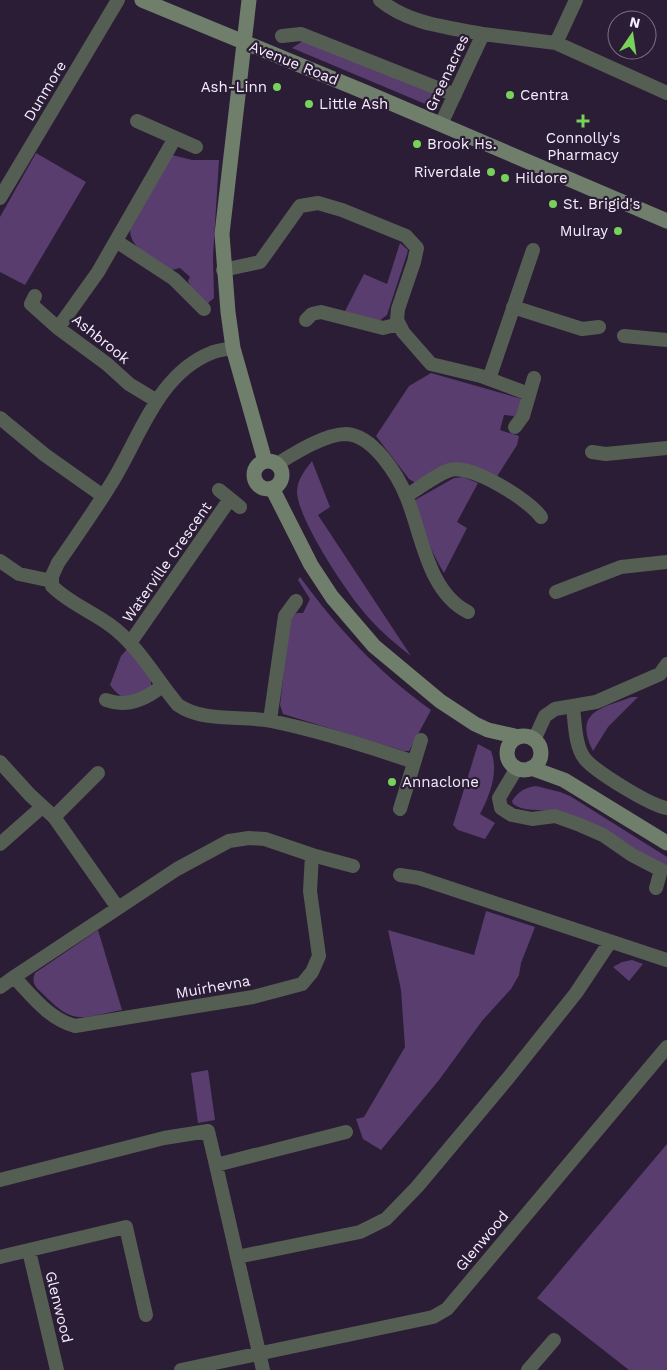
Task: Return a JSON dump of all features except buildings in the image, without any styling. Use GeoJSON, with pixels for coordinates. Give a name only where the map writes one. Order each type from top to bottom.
{"type":"FeatureCollection","features":[{"type":"Feature","properties":{"kind":"street","name":"Dunmore"},"geometry":{"type":"LineString","coordinates":[[0,198],[118,0]]}},
{"type":"Feature","properties":{"kind":"street","name":"Avenue Road"},"geometry":{"type":"LineString","coordinates":[[142,0],[441,124],[667,221]]}},
{"type":"Feature","properties":{"kind":"street"},"geometry":{"type":"LineString","coordinates":[[249,0],[222,234],[223,270],[233,348],[271,463],[282,476],[279,484],[272,488],[264,488],[255,480],[255,471],[271,463],[307,447],[346,434],[363,439],[380,453],[406,496],[435,574],[450,600],[468,612]]}},
{"type":"Feature","properties":{"kind":"street","name":"Greenacres"},"geometry":{"type":"LineString","coordinates":[[380,0],[409,19],[482,34],[556,43],[667,93]]}},
{"type":"Feature","properties":{"kind":"street"},"geometry":{"type":"LineString","coordinates":[[556,43],[576,0]]}},
{"type":"Feature","properties":{"kind":"street"},"geometry":{"type":"LineString","coordinates":[[282,36],[301,34],[455,96]]}},
{"type":"Feature","properties":{"kind":"street","name":"Greenacres"},"geometry":{"type":"LineString","coordinates":[[441,124],[482,34]]}},
{"type":"Feature","properties":{"kind":"street"},"geometry":{"type":"LineString","coordinates":[[137,121],[196,147]]}},
{"type":"Feature","properties":{"kind":"street","name":"Ashbrook"},"geometry":{"type":"LineString","coordinates":[[157,401],[130,384],[107,364],[58,328],[98,272],[175,138]]}},
{"type":"Feature","properties":{"kind":"street"},"geometry":{"type":"LineString","coordinates":[[223,270],[260,262],[300,206],[318,202],[406,236],[413,242],[416,248],[414,262],[398,309],[397,320],[403,332],[431,364],[489,379],[529,394]]}},
{"type":"Feature","properties":{"kind":"street"},"geometry":{"type":"LineString","coordinates":[[116,241],[180,277],[204,309]]}},
{"type":"Feature","properties":{"kind":"street"},"geometry":{"type":"LineString","coordinates":[[489,379],[532,250]]}},
{"type":"Feature","properties":{"kind":"street"},"geometry":{"type":"LineString","coordinates":[[36,296],[31,304],[58,328]]}},
{"type":"Feature","properties":{"kind":"street"},"geometry":{"type":"LineString","coordinates":[[513,307],[582,329],[599,327]]}},
{"type":"Feature","properties":{"kind":"street"},"geometry":{"type":"LineString","coordinates":[[306,320],[312,314],[321,312],[383,328],[399,324]]}},
{"type":"Feature","properties":{"kind":"street"},"geometry":{"type":"LineString","coordinates":[[624,336],[667,340]]}},
{"type":"Feature","properties":{"kind":"street"},"geometry":{"type":"LineString","coordinates":[[0,561],[19,574],[52,581],[52,576],[58,563],[103,496],[157,401],[172,381],[186,368],[211,352],[233,348]]}},
{"type":"Feature","properties":{"kind":"street"},"geometry":{"type":"LineString","coordinates":[[515,427],[520,423],[534,378]]}},
{"type":"Feature","properties":{"kind":"street"},"geometry":{"type":"LineString","coordinates":[[0,418],[45,455],[103,496]]}},
{"type":"Feature","properties":{"kind":"street"},"geometry":{"type":"LineString","coordinates":[[592,452],[606,454],[667,448]]}},
{"type":"Feature","properties":{"kind":"street"},"geometry":{"type":"LineString","coordinates":[[406,496],[451,470],[468,471],[480,475],[520,498],[536,510],[541,517]]}},
{"type":"Feature","properties":{"kind":"street"},"geometry":{"type":"LineString","coordinates":[[272,488],[311,565],[332,597],[353,624],[404,673],[440,701],[488,730],[507,752],[509,761],[524,768],[564,780],[667,843]]}},
{"type":"Feature","properties":{"kind":"street","name":"Waterville Crescent"},"geometry":{"type":"LineString","coordinates":[[130,643],[230,499]]}},
{"type":"Feature","properties":{"kind":"street"},"geometry":{"type":"LineString","coordinates":[[556,592],[621,568],[667,562]]}},
{"type":"Feature","properties":{"kind":"street","name":"Waterville Crescent"},"geometry":{"type":"LineString","coordinates":[[52,581],[52,586],[62,596],[111,626],[130,643],[178,706],[202,715],[270,720],[342,738],[414,762]]}},
{"type":"Feature","properties":{"kind":"street"},"geometry":{"type":"LineString","coordinates":[[270,720],[285,616],[296,601]]}},
{"type":"Feature","properties":{"kind":"street"},"geometry":{"type":"LineString","coordinates":[[507,752],[511,743],[527,738],[545,716],[555,709],[573,708],[596,702],[665,672]]}},
{"type":"Feature","properties":{"kind":"street"},"geometry":{"type":"LineString","coordinates":[[106,700],[116,704],[129,703],[153,694],[162,686]]}},
{"type":"Feature","properties":{"kind":"street"},"geometry":{"type":"LineString","coordinates":[[573,708],[578,744],[584,759],[640,797],[657,806],[667,808]]}},
{"type":"Feature","properties":{"kind":"street"},"geometry":{"type":"LineString","coordinates":[[488,730],[527,738],[540,748],[538,762],[510,776],[499,798],[501,808],[512,815],[532,819],[556,816],[603,835],[632,856],[661,870],[656,888]]}},
{"type":"Feature","properties":{"kind":"street"},"geometry":{"type":"LineString","coordinates":[[400,809],[421,740]]}},
{"type":"Feature","properties":{"kind":"street"},"geometry":{"type":"LineString","coordinates":[[540,754],[564,780]]}},
{"type":"Feature","properties":{"kind":"street"},"geometry":{"type":"LineString","coordinates":[[0,762],[42,807],[54,817],[118,908]]}},
{"type":"Feature","properties":{"kind":"street"},"geometry":{"type":"LineString","coordinates":[[54,817],[98,773]]}},
{"type":"Feature","properties":{"kind":"street"},"geometry":{"type":"LineString","coordinates":[[0,844],[42,807]]}},
{"type":"Feature","properties":{"kind":"street"},"geometry":{"type":"LineString","coordinates":[[0,987],[177,869],[229,841],[249,838],[266,839],[312,856],[353,866]]}},
{"type":"Feature","properties":{"kind":"street","name":"Muirhevna"},"geometry":{"type":"LineString","coordinates":[[14,977],[50,1014],[64,1023],[75,1026],[253,997],[302,984],[312,972],[319,956],[310,891],[312,856]]}},
{"type":"Feature","properties":{"kind":"street"},"geometry":{"type":"LineString","coordinates":[[400,875],[419,878],[667,960]]}},
{"type":"Feature","properties":{"kind":"street"},"geometry":{"type":"LineString","coordinates":[[237,1257],[360,1232],[386,1219],[416,1187],[509,1077],[576,993],[610,942]]}},
{"type":"Feature","properties":{"kind":"street","name":"Glenwood"},"geometry":{"type":"LineString","coordinates":[[181,1370],[433,1317],[446,1309],[667,1047]]}},
{"type":"Feature","properties":{"kind":"street"},"geometry":{"type":"LineString","coordinates":[[0,1180],[164,1138],[208,1131],[263,1370]]}},
{"type":"Feature","properties":{"kind":"street"},"geometry":{"type":"LineString","coordinates":[[216,1165],[346,1132]]}},
{"type":"Feature","properties":{"kind":"street"},"geometry":{"type":"LineString","coordinates":[[0,1257],[126,1227],[146,1315]]}},
{"type":"Feature","properties":{"kind":"street","name":"Glenwood"},"geometry":{"type":"LineString","coordinates":[[29,1251],[58,1370]]}},
{"type":"Feature","properties":{"kind":"street"},"geometry":{"type":"LineString","coordinates":[[534,1368],[554,1340]]}},
{"type":"Feature","properties":{"kind":"shaded area"},"geometry":{"type":"Polygon","coordinates":[[[306,39],[441,95],[438,102],[430,106],[292,48],[306,39]]]}},
{"type":"Feature","properties":{"kind":"shaded area"},"geometry":{"type":"Polygon","coordinates":[[[36,153],[86,182],[25,285],[0,272],[0,217],[36,153]]]}},
{"type":"Feature","properties":{"kind":"shaded area"},"geometry":{"type":"Polygon","coordinates":[[[172,155],[192,160],[219,160],[213,257],[214,298],[207,304],[190,286],[188,281],[190,277],[180,268],[172,270],[145,254],[131,237],[130,229],[172,155]]]}},
{"type":"Feature","properties":{"kind":"shaded area"},"geometry":{"type":"Polygon","coordinates":[[[400,243],[408,250],[387,315],[379,321],[344,313],[364,274],[387,284],[400,243]]]}},
{"type":"Feature","properties":{"kind":"shaded area"},"geometry":{"type":"Polygon","coordinates":[[[431,373],[522,399],[519,412],[514,416],[504,415],[500,430],[519,436],[517,445],[496,478],[475,468],[416,483],[409,479],[376,436],[409,386],[431,373]]]}},
{"type":"Feature","properties":{"kind":"shaded area"},"geometry":{"type":"Polygon","coordinates":[[[312,461],[330,507],[318,515],[411,656],[378,628],[359,606],[325,557],[315,538],[300,505],[297,492],[300,479],[312,461]]]}},
{"type":"Feature","properties":{"kind":"shaded area"},"geometry":{"type":"Polygon","coordinates":[[[463,477],[478,483],[457,522],[467,528],[444,573],[434,556],[415,500],[454,478],[463,477]]]}},
{"type":"Feature","properties":{"kind":"shaded area"},"geometry":{"type":"Polygon","coordinates":[[[300,577],[360,649],[393,680],[431,710],[409,751],[283,714],[280,705],[290,618],[297,613],[303,613],[310,599],[298,580],[300,577]]]}},
{"type":"Feature","properties":{"kind":"shaded area"},"geometry":{"type":"Polygon","coordinates":[[[128,648],[151,678],[151,688],[133,696],[124,697],[110,685],[121,656],[128,648]]]}},
{"type":"Feature","properties":{"kind":"shaded area"},"geometry":{"type":"Polygon","coordinates":[[[632,697],[638,697],[608,727],[593,751],[586,727],[589,719],[601,708],[632,697]]]}},
{"type":"Feature","properties":{"kind":"shaded area"},"geometry":{"type":"Polygon","coordinates":[[[478,744],[491,751],[494,767],[490,791],[480,814],[495,823],[485,839],[458,830],[453,825],[478,744]]]}},
{"type":"Feature","properties":{"kind":"shaded area"},"geometry":{"type":"Polygon","coordinates":[[[536,786],[570,796],[667,857],[667,868],[552,811],[527,809],[513,804],[512,801],[520,792],[536,786]]]}},
{"type":"Feature","properties":{"kind":"shaded area"},"geometry":{"type":"Polygon","coordinates":[[[486,911],[535,927],[521,963],[519,975],[511,989],[482,1021],[439,1080],[381,1150],[363,1139],[356,1119],[364,1117],[405,1047],[401,990],[388,930],[474,955],[486,911]]]}},
{"type":"Feature","properties":{"kind":"shaded area"},"geometry":{"type":"Polygon","coordinates":[[[98,930],[122,1010],[87,1017],[70,1015],[53,1004],[37,989],[34,984],[34,976],[35,973],[98,930]]]}},
{"type":"Feature","properties":{"kind":"shaded area"},"geometry":{"type":"Polygon","coordinates":[[[632,960],[643,964],[629,981],[613,967],[622,962],[632,960]]]}},
{"type":"Feature","properties":{"kind":"shaded area"},"geometry":{"type":"Polygon","coordinates":[[[208,1070],[215,1120],[198,1123],[191,1073],[208,1070]]]}},
{"type":"Feature","properties":{"kind":"shaded area"},"geometry":{"type":"Polygon","coordinates":[[[667,1144],[667,1370],[629,1370],[537,1298],[667,1144]]]}},
{"type":"Feature","properties":{"kind":"place","name":"Ash-Linn"},"geometry":{"type":"Point","coordinates":[277,87]}},
{"type":"Feature","properties":{"kind":"place","name":"Centra"},"geometry":{"type":"Point","coordinates":[510,95]}},
{"type":"Feature","properties":{"kind":"place","name":"Little Ash"},"geometry":{"type":"Point","coordinates":[309,104]}},
{"type":"Feature","properties":{"kind":"place","name":"Connolly's Pharmacy"},"geometry":{"type":"Point","coordinates":[583,121]}},
{"type":"Feature","properties":{"kind":"place","name":"Brook Hs."},"geometry":{"type":"Point","coordinates":[417,144]}},
{"type":"Feature","properties":{"kind":"place","name":"Riverdale"},"geometry":{"type":"Point","coordinates":[491,172]}},
{"type":"Feature","properties":{"kind":"place","name":"Hildore"},"geometry":{"type":"Point","coordinates":[505,178]}},
{"type":"Feature","properties":{"kind":"place","name":"St. Brigid's"},"geometry":{"type":"Point","coordinates":[553,204]}},
{"type":"Feature","properties":{"kind":"place","name":"Mulray"},"geometry":{"type":"Point","coordinates":[618,231]}},
{"type":"Feature","properties":{"kind":"place","name":"Annaclone"},"geometry":{"type":"Point","coordinates":[392,782]}}]}
